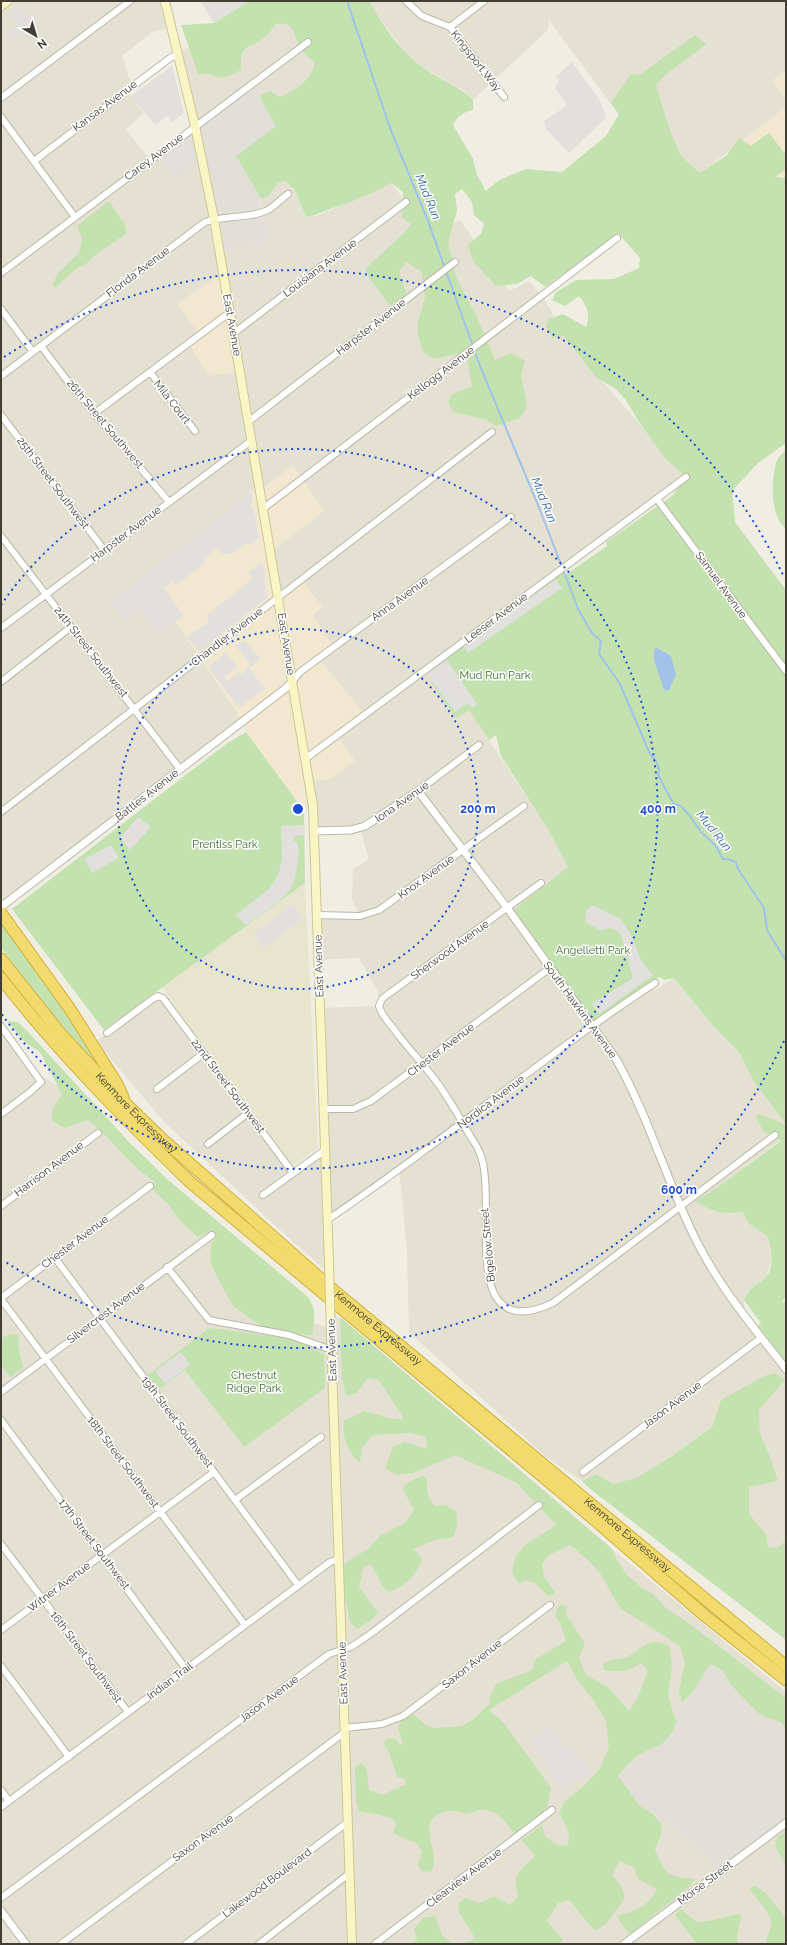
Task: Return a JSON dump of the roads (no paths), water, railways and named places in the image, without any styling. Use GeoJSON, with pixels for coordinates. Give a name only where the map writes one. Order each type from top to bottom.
{"type":"FeatureCollection","features":[{"type":"Feature","properties":{"kind":"highway"},"geometry":{"type":"LineString","coordinates":[[1,913],[51,981],[92,1042],[117,1084],[125,1103]]}},
{"type":"Feature","properties":{"kind":"highway","name":"Kenmore Expressway"},"geometry":{"type":"LineString","coordinates":[[1,959],[60,1033],[125,1103],[160,1137],[338,1294],[786,1666]]}},
{"type":"Feature","properties":{"kind":"highway","name":"Kenmore Expressway"},"geometry":{"type":"LineString","coordinates":[[1,978],[49,1038],[96,1089],[144,1140],[190,1182],[596,1522],[704,1615],[766,1664]]}},
{"type":"Feature","properties":{"kind":"highway"},"geometry":{"type":"LineString","coordinates":[[735,1624],[786,1662]]}},
{"type":"Feature","properties":{"kind":"highway"},"geometry":{"type":"LineString","coordinates":[[766,1664],[786,1680]]}},
{"type":"Feature","properties":{"kind":"highway"},"geometry":{"type":"LineString","coordinates":[[766,1664],[786,1685]]}},
{"type":"Feature","properties":{"kind":"main road"},"geometry":{"type":"LineString","coordinates":[[1,6],[8,1]]}},
{"type":"Feature","properties":{"kind":"main road","name":"East Avenue"},"geometry":{"type":"LineString","coordinates":[[165,1],[196,126],[214,219],[251,441],[264,508],[313,806],[352,1944]]}},
{"type":"Feature","properties":{"kind":"street"},"geometry":{"type":"LineString","coordinates":[[1,98],[130,1]]}},
{"type":"Feature","properties":{"kind":"street","name":"Kingsport Way"},"geometry":{"type":"LineString","coordinates":[[406,1],[422,16],[450,27],[504,97]]}},
{"type":"Feature","properties":{"kind":"street"},"geometry":{"type":"LineString","coordinates":[[450,27],[484,1]]}},
{"type":"Feature","properties":{"kind":"street","name":"Carey Avenue"},"geometry":{"type":"LineString","coordinates":[[1,273],[308,42]]}},
{"type":"Feature","properties":{"kind":"street","name":"Kansas Avenue"},"geometry":{"type":"LineString","coordinates":[[34,161],[170,58],[178,54]]}},
{"type":"Feature","properties":{"kind":"street"},"geometry":{"type":"LineString","coordinates":[[1,117],[76,217]]}},
{"type":"Feature","properties":{"kind":"street","name":"Florida Avenue"},"geometry":{"type":"LineString","coordinates":[[1,376],[193,230],[214,219],[263,212],[288,194]]}},
{"type":"Feature","properties":{"kind":"street","name":"Louisiana Avenue"},"geometry":{"type":"LineString","coordinates":[[234,333],[406,202]]}},
{"type":"Feature","properties":{"kind":"street","name":"Kellogg Avenue"},"geometry":{"type":"LineString","coordinates":[[264,508],[617,238]]}},
{"type":"Feature","properties":{"kind":"street","name":"Harpster Avenue"},"geometry":{"type":"LineString","coordinates":[[248,422],[455,262]]}},
{"type":"Feature","properties":{"kind":"street"},"geometry":{"type":"LineString","coordinates":[[1,309],[33,352]]}},
{"type":"Feature","properties":{"kind":"street"},"geometry":{"type":"LineString","coordinates":[[95,414],[229,312]]}},
{"type":"Feature","properties":{"kind":"street","name":"26th Street Southwest"},"geometry":{"type":"LineString","coordinates":[[41,346],[95,414],[169,502]]}},
{"type":"Feature","properties":{"kind":"street","name":"Mila Court"},"geometry":{"type":"LineString","coordinates":[[150,372],[195,431]]}},
{"type":"Feature","properties":{"kind":"street","name":"25th Street Southwest"},"geometry":{"type":"LineString","coordinates":[[1,416],[105,551]]}},
{"type":"Feature","properties":{"kind":"street","name":"Chandler Avenue"},"geometry":{"type":"LineString","coordinates":[[1,812],[492,432]]}},
{"type":"Feature","properties":{"kind":"street","name":"Harpster Avenue"},"geometry":{"type":"LineString","coordinates":[[1,628],[251,441]]}},
{"type":"Feature","properties":{"kind":"street","name":"Leeser Avenue"},"geometry":{"type":"LineString","coordinates":[[305,759],[686,477]]}},
{"type":"Feature","properties":{"kind":"street","name":"Samuel Avenue"},"geometry":{"type":"LineString","coordinates":[[657,499],[786,670]]}},
{"type":"Feature","properties":{"kind":"street","name":"Anna Avenue"},"geometry":{"type":"LineString","coordinates":[[292,682],[300,672],[511,517]]}},
{"type":"Feature","properties":{"kind":"street","name":"24th Street Southwest"},"geometry":{"type":"LineString","coordinates":[[1,536],[180,769]]}},
{"type":"Feature","properties":{"kind":"street"},"geometry":{"type":"LineString","coordinates":[[1,682],[71,627]]}},
{"type":"Feature","properties":{"kind":"street","name":"Battles Avenue"},"geometry":{"type":"LineString","coordinates":[[1,907],[292,682]]}},
{"type":"Feature","properties":{"kind":"street","name":"Iona Avenue"},"geometry":{"type":"LineString","coordinates":[[313,831],[352,830],[365,826],[418,791],[479,745]]}},
{"type":"Feature","properties":{"kind":"street","name":"South Hawkins Avenue"},"geometry":{"type":"LineString","coordinates":[[418,791],[508,909],[616,1059],[629,1082],[681,1206],[703,1254],[761,1338],[786,1369]]}},
{"type":"Feature","properties":{"kind":"street","name":"Knox Avenue"},"geometry":{"type":"LineString","coordinates":[[316,916],[360,916],[374,913],[403,894],[524,806]]}},
{"type":"Feature","properties":{"kind":"street","name":"Sherwood Avenue"},"geometry":{"type":"LineString","coordinates":[[390,1024],[380,1010],[379,1006],[382,999],[541,884]]}},
{"type":"Feature","properties":{"kind":"street","name":"Chester Avenue"},"geometry":{"type":"LineString","coordinates":[[324,1109],[353,1109],[362,1106],[384,1092],[550,968]]}},
{"type":"Feature","properties":{"kind":"street","name":"Nordica Avenue"},"geometry":{"type":"LineString","coordinates":[[327,1220],[463,1123],[593,1026],[655,983]]}},
{"type":"Feature","properties":{"kind":"street","name":"22nd Street Southwest"},"geometry":{"type":"LineString","coordinates":[[107,1033],[154,998],[158,996],[164,999],[293,1173]]}},
{"type":"Feature","properties":{"kind":"street","name":"Bigelow Street"},"geometry":{"type":"LineString","coordinates":[[390,1024],[442,1090],[480,1153],[483,1164],[488,1265],[491,1285],[497,1299],[508,1309],[530,1311],[553,1302],[775,1135]]}},
{"type":"Feature","properties":{"kind":"street"},"geometry":{"type":"LineString","coordinates":[[1,1026],[41,1082],[1,1114]]}},
{"type":"Feature","properties":{"kind":"street"},"geometry":{"type":"LineString","coordinates":[[157,1089],[204,1053]]}},
{"type":"Feature","properties":{"kind":"street"},"geometry":{"type":"LineString","coordinates":[[208,1144],[248,1113]]}},
{"type":"Feature","properties":{"kind":"street","name":"Harrison Avenue"},"geometry":{"type":"LineString","coordinates":[[1,1206],[98,1133]]}},
{"type":"Feature","properties":{"kind":"street"},"geometry":{"type":"LineString","coordinates":[[263,1195],[325,1150]]}},
{"type":"Feature","properties":{"kind":"street","name":"Chester Avenue"},"geometry":{"type":"LineString","coordinates":[[1,1298],[150,1186]]}},
{"type":"Feature","properties":{"kind":"street","name":"Silvercrest Avenue"},"geometry":{"type":"LineString","coordinates":[[1,1392],[212,1235]]}},
{"type":"Feature","properties":{"kind":"street","name":"19th Street Southwest"},"geometry":{"type":"LineString","coordinates":[[55,1258],[298,1585]]}},
{"type":"Feature","properties":{"kind":"street"},"geometry":{"type":"LineString","coordinates":[[168,1267],[209,1320],[289,1335],[332,1350]]}},
{"type":"Feature","properties":{"kind":"street","name":"18th Street Southwest"},"geometry":{"type":"LineString","coordinates":[[1,1298],[245,1625]]}},
{"type":"Feature","properties":{"kind":"street","name":"Jason Avenue"},"geometry":{"type":"LineString","coordinates":[[583,1472],[761,1338]]}},
{"type":"Feature","properties":{"kind":"street","name":"17th Street Southwest"},"geometry":{"type":"LineString","coordinates":[[1,1420],[186,1669]]}},
{"type":"Feature","properties":{"kind":"street"},"geometry":{"type":"LineString","coordinates":[[235,1500],[321,1437]]}},
{"type":"Feature","properties":{"kind":"street","name":"Witner Avenue"},"geometry":{"type":"LineString","coordinates":[[1,1630],[214,1472]]}},
{"type":"Feature","properties":{"kind":"street","name":"Jason Avenue"},"geometry":{"type":"LineString","coordinates":[[1,1898],[329,1654],[353,1646],[369,1635],[539,1505]]}},
{"type":"Feature","properties":{"kind":"street","name":"16th Street Southwest"},"geometry":{"type":"LineString","coordinates":[[1,1544],[128,1712]]}},
{"type":"Feature","properties":{"kind":"street","name":"Indian Trail"},"geometry":{"type":"LineString","coordinates":[[1,1807],[330,1561],[340,1559]]}},
{"type":"Feature","properties":{"kind":"street","name":"Saxon Avenue"},"geometry":{"type":"LineString","coordinates":[[61,1944],[345,1730],[382,1724],[403,1716],[550,1605]]}},
{"type":"Feature","properties":{"kind":"street"},"geometry":{"type":"LineString","coordinates":[[1,1666],[69,1757]]}},
{"type":"Feature","properties":{"kind":"street"},"geometry":{"type":"LineString","coordinates":[[1,1790],[9,1801]]}},
{"type":"Feature","properties":{"kind":"street","name":"Clearview Avenue"},"geometry":{"type":"LineString","coordinates":[[375,1944],[552,1810]]}},
{"type":"Feature","properties":{"kind":"street","name":"Lakewood Boulevard"},"geometry":{"type":"LineString","coordinates":[[186,1944],[348,1822]]}},
{"type":"Feature","properties":{"kind":"street","name":"Morse Street"},"geometry":{"type":"LineString","coordinates":[[624,1944],[786,1823]]}},
{"type":"Feature","properties":{"kind":"street"},"geometry":{"type":"LineString","coordinates":[[259,1944],[350,1873]]}},
{"type":"Feature","properties":{"kind":"street"},"geometry":{"type":"LineString","coordinates":[[1,1911],[26,1944]]}},
{"type":"Feature","properties":{"kind":"water"},"geometry":{"type":"Polygon","coordinates":[[[657,648],[671,656],[676,675],[669,690],[664,690],[654,660],[654,649],[657,648]]]}},
{"type":"Feature","properties":{"kind":"waterway","name":"Mud Run"},"geometry":{"type":"LineString","coordinates":[[347,1],[390,128],[428,221],[480,366],[540,510],[579,611],[592,633],[601,641],[599,654],[620,684],[650,754],[656,761],[659,769],[658,775],[673,803],[681,806],[690,816],[701,832],[715,845],[723,859],[736,862],[738,869],[764,908],[767,930],[786,961]]}},
{"type":"Feature","properties":{"kind":"park label","name":"Mud Run Park"},"geometry":{"type":"Point","coordinates":[495,675]}},
{"type":"Feature","properties":{"kind":"park label","name":"Prentiss Park"},"geometry":{"type":"Point","coordinates":[225,844]}},
{"type":"Feature","properties":{"kind":"park label","name":"Angelletti Park"},"geometry":{"type":"Point","coordinates":[593,950]}},
{"type":"Feature","properties":{"kind":"park label","name":"Chestnut Ridge Park"},"geometry":{"type":"Point","coordinates":[254,1381]}}]}
